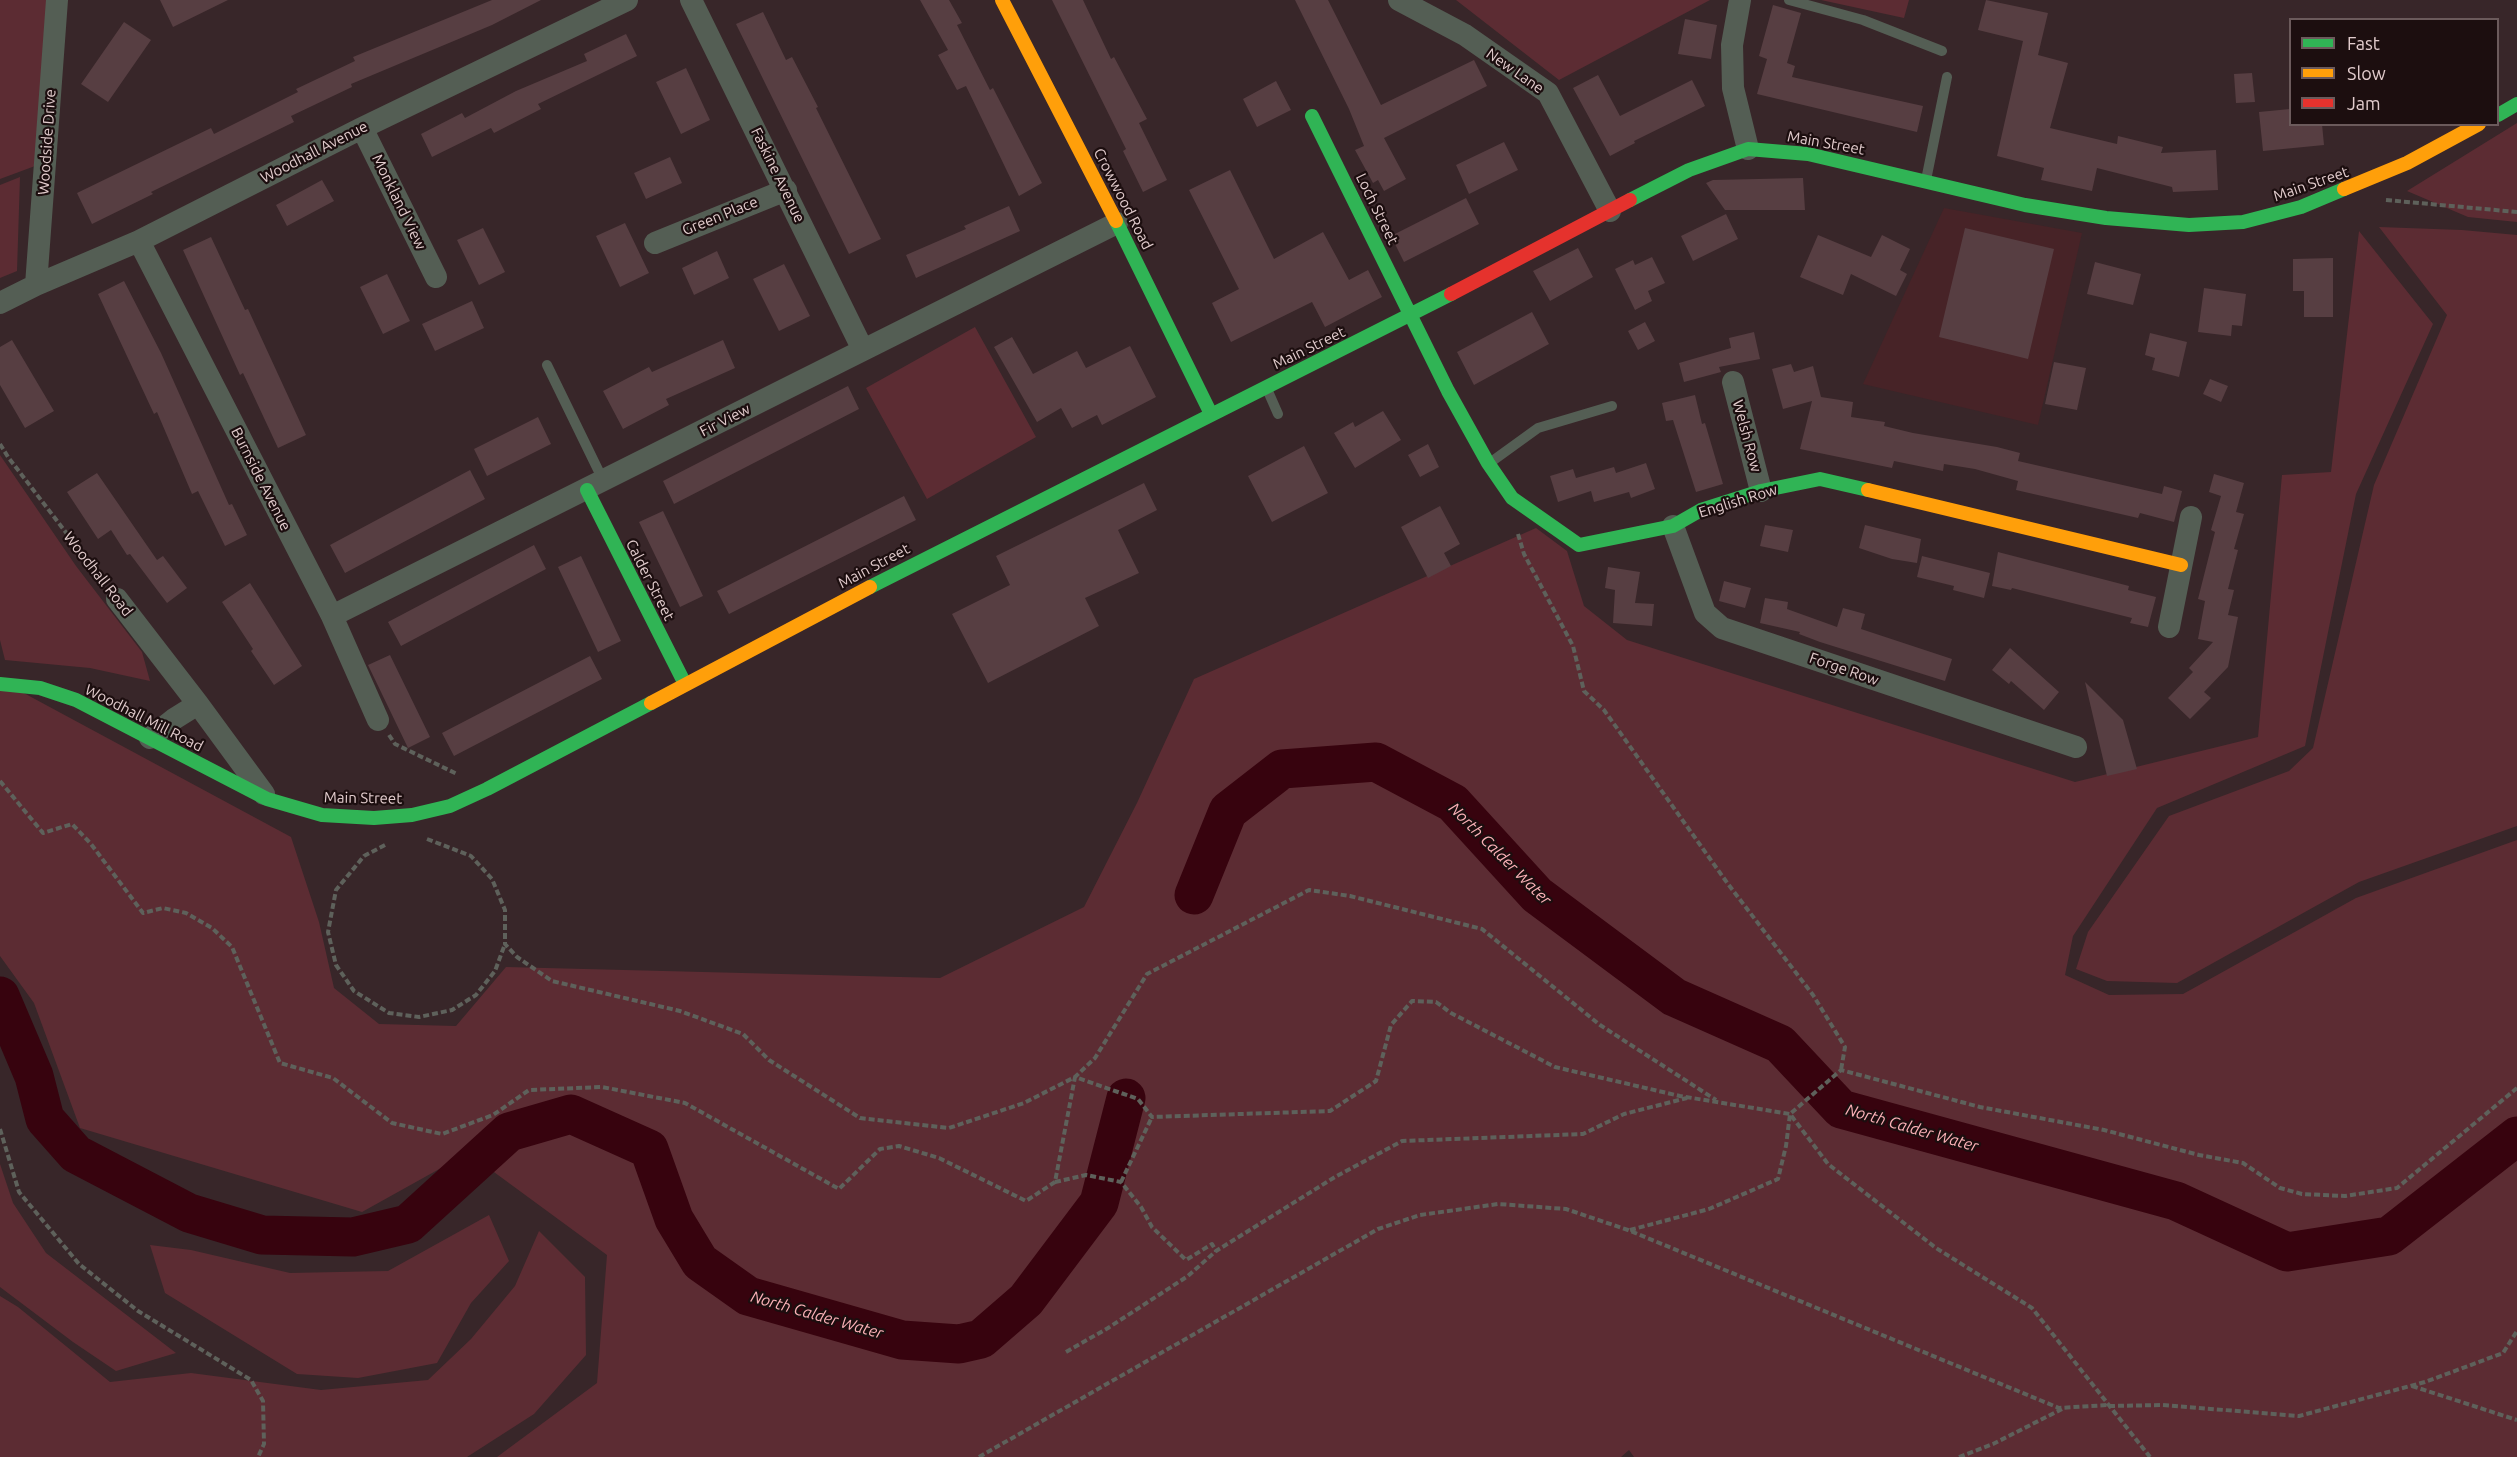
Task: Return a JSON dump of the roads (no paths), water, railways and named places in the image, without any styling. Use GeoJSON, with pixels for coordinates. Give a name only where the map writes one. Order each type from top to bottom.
{"type":"FeatureCollection","features":[{"type":"Feature","properties":{"kind":"main road","name":"Crowwood Road"},"geometry":{"type":"LineString","coordinates":[[1002,0],[1117,222],[1211,414]]}},
{"type":"Feature","properties":{"kind":"main road"},"geometry":{"type":"LineString","coordinates":[[2499,114],[2517,104]]}},
{"type":"Feature","properties":{"kind":"main road","name":"Loch Street"},"geometry":{"type":"LineString","coordinates":[[1312,117],[1412,316]]}},
{"type":"Feature","properties":{"kind":"main road","name":"Main Street"},"geometry":{"type":"LineString","coordinates":[[267,800],[322,815],[374,818],[422,813],[450,806],[487,789],[945,547],[1412,316],[1689,170],[1749,149],[1808,154],[2025,205],[2106,218],[2189,225],[2243,222],[2301,207],[2407,163],[2475,126]]}},
{"type":"Feature","properties":{"kind":"main road","name":"English Row"},"geometry":{"type":"LineString","coordinates":[[1412,316],[1448,390],[1488,463],[1512,498],[1579,545],[1673,526],[1701,510],[1761,491],[1820,479],[2181,565]]}},
{"type":"Feature","properties":{"kind":"main road","name":"Calder Street"},"geometry":{"type":"LineString","coordinates":[[596,486],[685,684]]}},
{"type":"Feature","properties":{"kind":"main road","name":"Woodhall Mill Road"},"geometry":{"type":"LineString","coordinates":[[2,684],[40,688],[76,700],[267,800]]}},
{"type":"Feature","properties":{"kind":"street"},"geometry":{"type":"LineString","coordinates":[[57,5],[77,0]]}},
{"type":"Feature","properties":{"kind":"street","name":"Woodhall Avenue"},"geometry":{"type":"LineString","coordinates":[[0,303],[36,285],[140,241],[362,128],[627,0]]}},
{"type":"Feature","properties":{"kind":"street","name":"Faskine Avenue"},"geometry":{"type":"LineString","coordinates":[[692,0],[863,350]]}},
{"type":"Feature","properties":{"kind":"street","name":"New Lane"},"geometry":{"type":"LineString","coordinates":[[1399,0],[1465,35],[1548,93],[1610,211]]}},
{"type":"Feature","properties":{"kind":"street"},"geometry":{"type":"LineString","coordinates":[[1740,0],[1732,45],[1733,88],[1749,149]]}},
{"type":"Feature","properties":{"kind":"street","name":"Woodside Drive"},"geometry":{"type":"LineString","coordinates":[[36,285],[57,5]]}},
{"type":"Feature","properties":{"kind":"street","name":"Monkland View"},"geometry":{"type":"LineString","coordinates":[[362,128],[436,277]]}},
{"type":"Feature","properties":{"kind":"street","name":"Green Place"},"geometry":{"type":"LineString","coordinates":[[655,243],[786,190]]}},
{"type":"Feature","properties":{"kind":"street","name":"Fir View"},"geometry":{"type":"LineString","coordinates":[[332,616],[596,486],[1117,222]]}},
{"type":"Feature","properties":{"kind":"street","name":"Burnside Avenue"},"geometry":{"type":"LineString","coordinates":[[140,241],[332,616],[378,720]]}},
{"type":"Feature","properties":{"kind":"street","name":"Welsh Row"},"geometry":{"type":"LineString","coordinates":[[1733,382],[1761,491]]}},
{"type":"Feature","properties":{"kind":"street"},"geometry":{"type":"LineString","coordinates":[[2169,627],[2191,517]]}},
{"type":"Feature","properties":{"kind":"street","name":"Forge Row"},"geometry":{"type":"LineString","coordinates":[[1673,526],[1705,613],[1722,628],[2076,747]]}},
{"type":"Feature","properties":{"kind":"street","name":"Woodhall Road"},"geometry":{"type":"LineString","coordinates":[[117,599],[198,704],[267,800]]}},
{"type":"Feature","properties":{"kind":"street"},"geometry":{"type":"LineString","coordinates":[[150,738],[198,704]]}},
{"type":"Feature","properties":{"kind":"lane"},"geometry":{"type":"LineString","coordinates":[[1789,0],[1863,20],[1942,51]]}},
{"type":"Feature","properties":{"kind":"lane"},"geometry":{"type":"LineString","coordinates":[[1926,181],[1947,77]]}},
{"type":"Feature","properties":{"kind":"lane"},"geometry":{"type":"LineString","coordinates":[[547,365],[596,486]]}},
{"type":"Feature","properties":{"kind":"lane"},"geometry":{"type":"LineString","coordinates":[[1267,388],[1278,414]]}},
{"type":"Feature","properties":{"kind":"lane"},"geometry":{"type":"LineString","coordinates":[[1488,463],[1538,428],[1612,406]]}},
{"type":"Feature","properties":{"kind":"waterway","name":"North Calder Water"},"geometry":{"type":"LineString","coordinates":[[1194,895],[1228,811],[1282,769],[1376,762],[1453,803],[1537,895],[1674,997],[1780,1044],[1841,1109],[2176,1201],[2287,1252],[2389,1236],[2517,1136]]}},
{"type":"Feature","properties":{"kind":"waterway","name":"North Calder Water"},"geometry":{"type":"LineString","coordinates":[[0,996],[34,1076],[45,1119],[76,1154],[189,1213],[262,1235],[353,1237],[408,1224],[509,1132],[571,1114],[649,1149],[674,1219],[700,1262],[748,1296],[902,1340],[959,1344],[981,1339],[1026,1300],[1099,1203],[1126,1098]]}}]}
